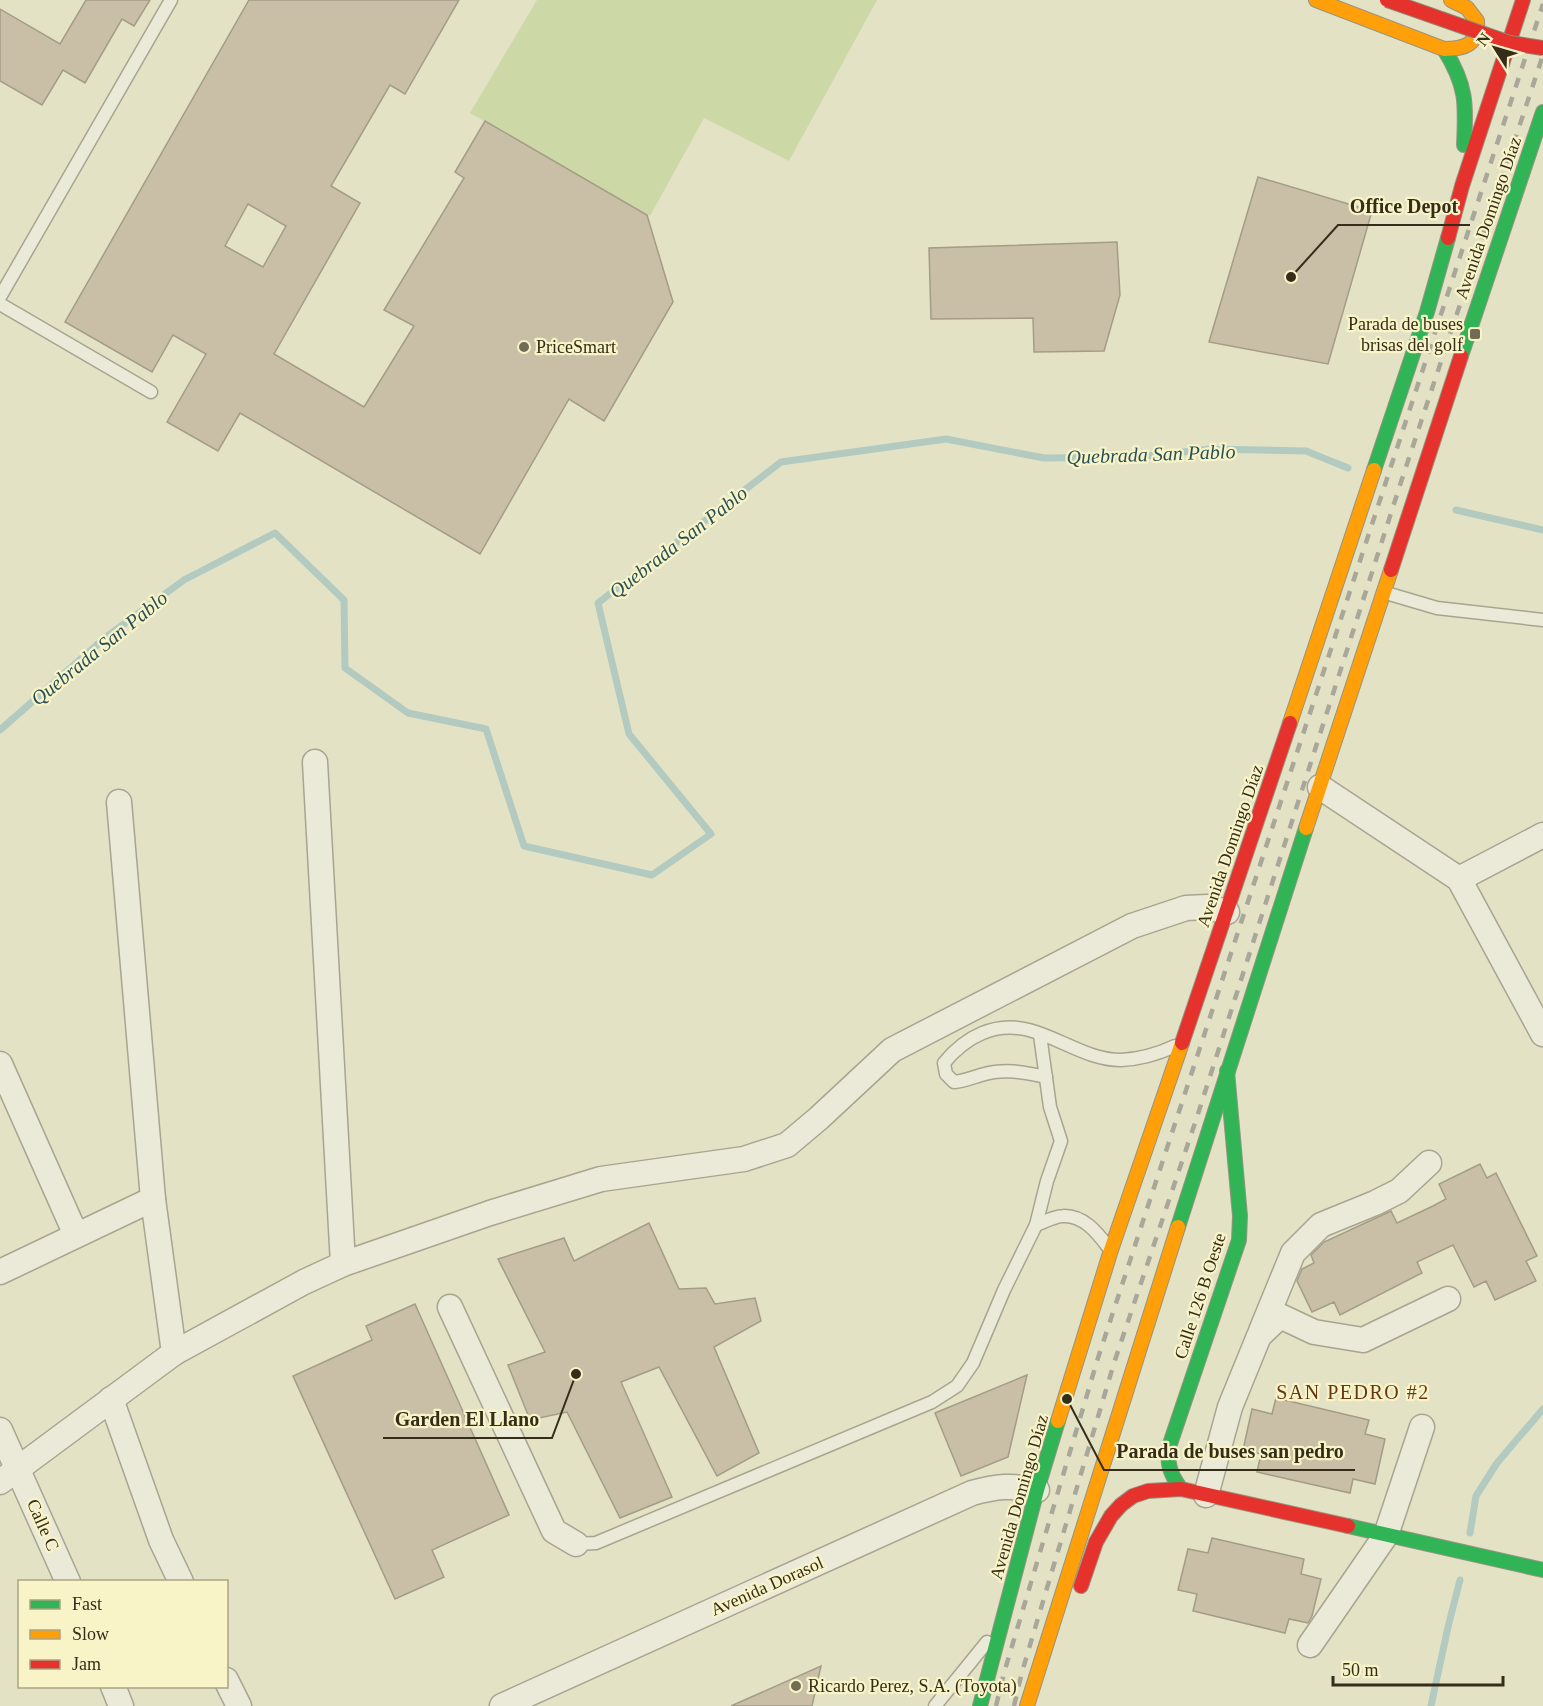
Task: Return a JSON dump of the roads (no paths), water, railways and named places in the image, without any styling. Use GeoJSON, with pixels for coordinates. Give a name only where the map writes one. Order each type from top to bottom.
{"type":"FeatureCollection","features":[{"type":"Feature","properties":{"kind":"main road"},"geometry":{"type":"LineString","coordinates":[[1316,0],[1444,49],[1458,49],[1468,45],[1474,37],[1478,26],[1477,17],[1471,10],[1451,0]]}},
{"type":"Feature","properties":{"kind":"main road"},"geometry":{"type":"LineString","coordinates":[[1387,0],[1510,42],[1543,48]]}},
{"type":"Feature","properties":{"kind":"main road","name":"Avenida Domingo Díaz"},"geometry":{"type":"LineString","coordinates":[[980,1706],[1037,1490],[1111,1250],[1227,912],[1427,312],[1462,186],[1523,0]]}},
{"type":"Feature","properties":{"kind":"main road"},"geometry":{"type":"LineString","coordinates":[[1444,49],[1458,70],[1465,88],[1462,186]]}},
{"type":"Feature","properties":{"kind":"main road","name":"Avenida Domingo Díaz"},"geometry":{"type":"LineString","coordinates":[[1028,1706],[1227,1071],[1469,330],[1542,118]]}},
{"type":"Feature","properties":{"kind":"main road","name":"Calle 126 B Oeste"},"geometry":{"type":"LineString","coordinates":[[1181,1489],[1169,1473],[1167,1459],[1170,1444],[1239,1240],[1240,1216],[1227,1071]]}},
{"type":"Feature","properties":{"kind":"main road"},"geometry":{"type":"LineString","coordinates":[[1078,1594],[1105,1522],[1118,1507],[1132,1497],[1149,1491],[1181,1489],[1543,1570]]}},
{"type":"Feature","properties":{"kind":"main road"},"geometry":{"type":"LineString","coordinates":[[1028,1706],[1055,1660],[1063,1638]]}},
{"type":"Feature","properties":{"kind":"street"},"geometry":{"type":"LineString","coordinates":[[315,762],[344,1264]]}},
{"type":"Feature","properties":{"kind":"street"},"geometry":{"type":"LineString","coordinates":[[1320,787],[1459,879],[1543,1034]]}},
{"type":"Feature","properties":{"kind":"street"},"geometry":{"type":"LineString","coordinates":[[119,802],[153,1199],[174,1353]]}},
{"type":"Feature","properties":{"kind":"street"},"geometry":{"type":"LineString","coordinates":[[1459,879],[1543,835]]}},
{"type":"Feature","properties":{"kind":"street"},"geometry":{"type":"LineString","coordinates":[[9,1476],[174,1353],[304,1282],[344,1264],[489,1213],[601,1179],[744,1159],[787,1145],[892,1050],[1132,926],[1186,908],[1207,908],[1227,912]]}},
{"type":"Feature","properties":{"kind":"street"},"geometry":{"type":"LineString","coordinates":[[0,1064],[76,1235]]}},
{"type":"Feature","properties":{"kind":"street"},"geometry":{"type":"LineString","coordinates":[[1206,1495],[1230,1407],[1293,1253],[1321,1225],[1399,1191],[1430,1163]]}},
{"type":"Feature","properties":{"kind":"street"},"geometry":{"type":"LineString","coordinates":[[0,1272],[153,1199]]}},
{"type":"Feature","properties":{"kind":"street"},"geometry":{"type":"LineString","coordinates":[[1259,1336],[1280,1316],[1314,1332],[1363,1340],[1448,1299]]}},
{"type":"Feature","properties":{"kind":"street"},"geometry":{"type":"LineString","coordinates":[[450,1307],[554,1531],[576,1544]]}},
{"type":"Feature","properties":{"kind":"street"},"geometry":{"type":"LineString","coordinates":[[111,1399],[161,1540],[181,1580]]}},
{"type":"Feature","properties":{"kind":"street"},"geometry":{"type":"LineString","coordinates":[[1310,1645],[1386,1535],[1422,1427]]}},
{"type":"Feature","properties":{"kind":"street","name":"Calle C"},"geometry":{"type":"LineString","coordinates":[[0,1430],[9,1476],[67,1580]]}},
{"type":"Feature","properties":{"kind":"street","name":"Avenida Dorasol"},"geometry":{"type":"LineString","coordinates":[[502,1706],[972,1493],[995,1486],[1016,1486],[1037,1490]]}},
{"type":"Feature","properties":{"kind":"street"},"geometry":{"type":"LineString","coordinates":[[228,1684],[238,1706]]}},
{"type":"Feature","properties":{"kind":"street"},"geometry":{"type":"LineString","coordinates":[[113,1688],[121,1706]]}},
{"type":"Feature","properties":{"kind":"lane"},"geometry":{"type":"LineString","coordinates":[[0,297],[171,0]]}},
{"type":"Feature","properties":{"kind":"lane"},"geometry":{"type":"LineString","coordinates":[[0,304],[150,392]]}},
{"type":"Feature","properties":{"kind":"lane"},"geometry":{"type":"LineString","coordinates":[[1384,592],[1437,608],[1543,620]]}},
{"type":"Feature","properties":{"kind":"lane"},"geometry":{"type":"LineString","coordinates":[[964,1012],[977,1033]]}},
{"type":"Feature","properties":{"kind":"lane"},"geometry":{"type":"LineString","coordinates":[[1046,1077],[1017,1070],[981,1075],[966,1081],[954,1082],[946,1074],[944,1063],[951,1054],[977,1033],[996,1029],[1031,1030],[1086,1053],[1120,1060],[1154,1055],[1182,1043]]}},
{"type":"Feature","properties":{"kind":"lane"},"geometry":{"type":"LineString","coordinates":[[576,1544],[596,1543],[932,1402],[957,1386],[972,1363],[1036,1225],[1047,1181],[1061,1141],[1050,1107],[1040,1035]]}},
{"type":"Feature","properties":{"kind":"lane"},"geometry":{"type":"LineString","coordinates":[[1036,1225],[1062,1215],[1080,1219],[1097,1233],[1111,1250]]}},
{"type":"Feature","properties":{"kind":"lane"},"geometry":{"type":"LineString","coordinates":[[935,1706],[1003,1622]]}},
{"type":"Feature","properties":{"kind":"waterway","name":"Quebrada San Pablo"},"geometry":{"type":"LineString","coordinates":[[0,730],[106,637],[184,580],[275,533],[344,600],[345,668],[408,713],[486,729],[524,846],[652,875],[711,834],[629,734],[598,603],[781,462],[946,439],[1044,458],[1137,457],[1210,449],[1306,451],[1348,468]]}},
{"type":"Feature","properties":{"kind":"waterway","name":"Quebrada San Pablo"},"geometry":{"type":"LineString","coordinates":[[1456,510],[1543,530]]}},
{"type":"Feature","properties":{"kind":"waterway"},"geometry":{"type":"LineString","coordinates":[[1470,1533],[1476,1496],[1497,1463],[1543,1409]]}},
{"type":"Feature","properties":{"kind":"waterway"},"geometry":{"type":"LineString","coordinates":[[1431,1706],[1460,1580]]}},
{"type":"Feature","properties":{"kind":"railway"},"geometry":{"type":"LineString","coordinates":[[996,1706],[1098,1358],[1543,4]]}},
{"type":"Feature","properties":{"kind":"railway"},"geometry":{"type":"LineString","coordinates":[[1014,1706],[1022,1672],[1114,1363],[1196,1120],[1401,482],[1543,55]]}},
{"type":"Feature","properties":{"kind":"place","name":"Office Depot"},"geometry":{"type":"Point","coordinates":[1291,277]}},
{"type":"Feature","properties":{"kind":"place","name":"Parada de buses brisas del golf"},"geometry":{"type":"Point","coordinates":[1475,334]}},
{"type":"Feature","properties":{"kind":"place","name":"PriceSmart"},"geometry":{"type":"Point","coordinates":[524,347]}},
{"type":"Feature","properties":{"kind":"place","name":"Garden El Llano"},"geometry":{"type":"Point","coordinates":[576,1374]}},
{"type":"Feature","properties":{"kind":"place","name":"Parada de buses san pedro"},"geometry":{"type":"Point","coordinates":[1067,1399]}},
{"type":"Feature","properties":{"kind":"place","name":"Ricardo Perez, S.A. (Toyota)"},"geometry":{"type":"Point","coordinates":[796,1686]}},
{"type":"Feature","properties":{"kind":"district","name":"SAN PEDRO #2"},"geometry":{"type":"Point","coordinates":[1353,1392]}}]}
